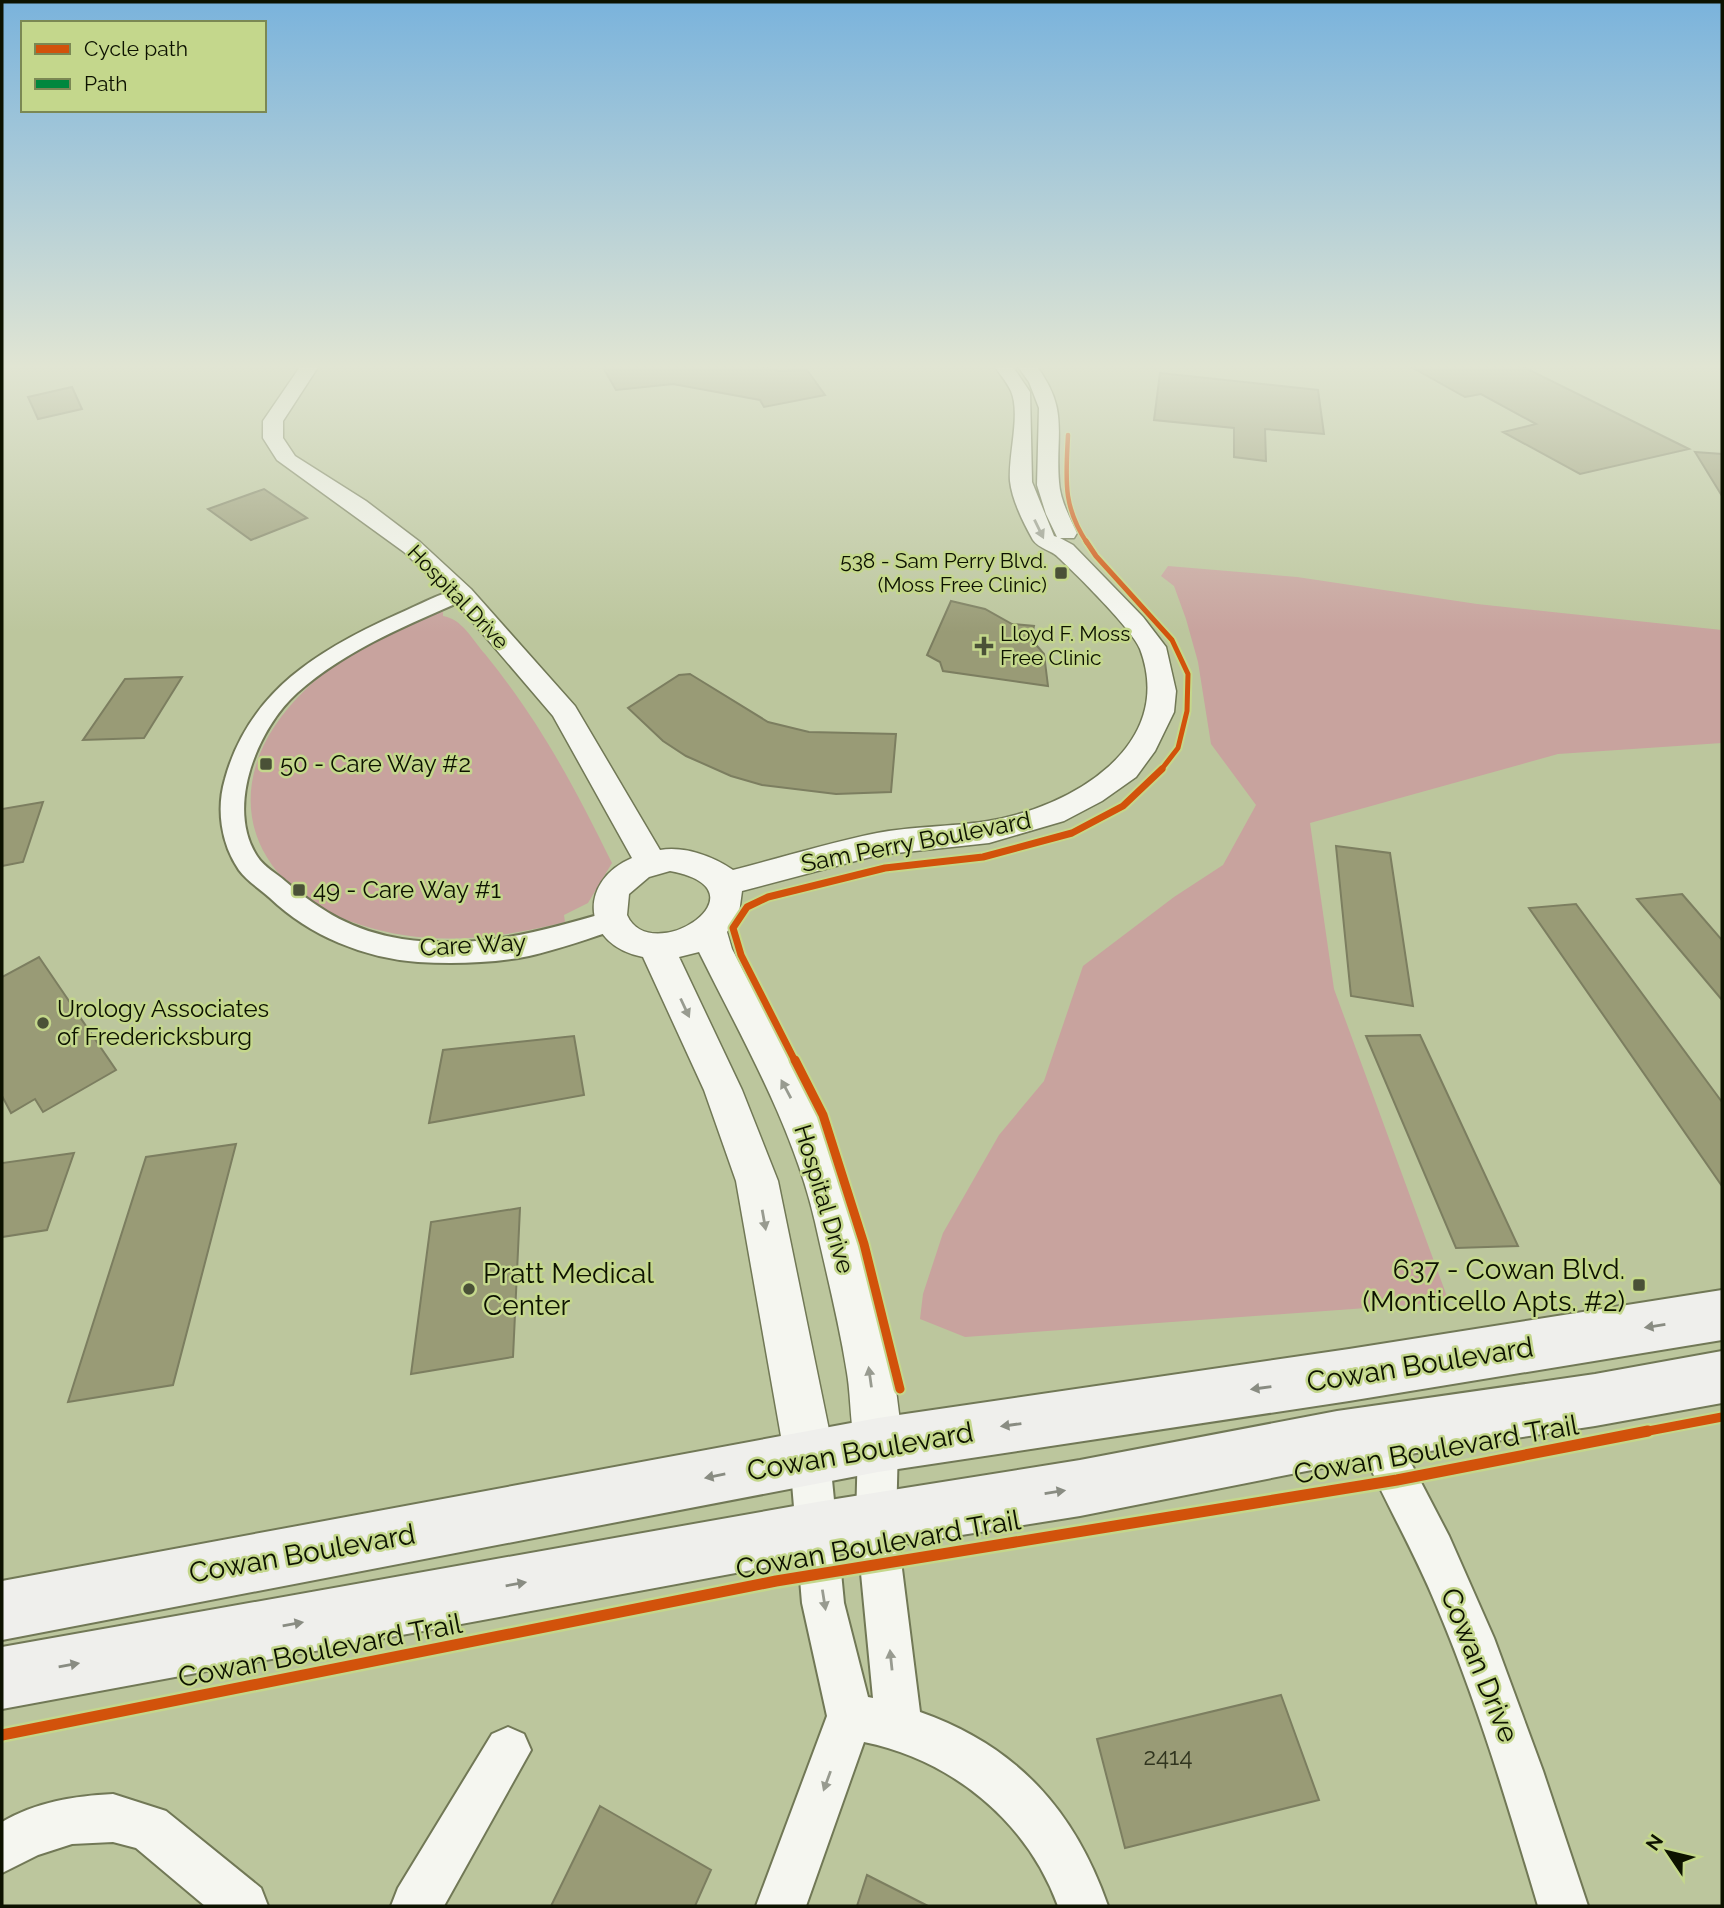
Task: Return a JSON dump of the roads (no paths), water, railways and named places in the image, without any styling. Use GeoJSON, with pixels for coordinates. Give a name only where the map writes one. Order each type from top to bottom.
{"type":"FeatureCollection","features":[{"type":"Feature","properties":{"kind":"main road","name":"Cowan Boulevard"},"geometry":{"type":"LineString","coordinates":[[2,1611],[878,1445],[1349,1375],[1722,1315]]}},
{"type":"Feature","properties":{"kind":"main road"},"geometry":{"type":"LineString","coordinates":[[2,1678],[817,1530],[1080,1488],[1374,1433],[1595,1400],[1722,1377]]}},
{"type":"Feature","properties":{"kind":"street","name":"Hospital Drive"},"geometry":{"type":"LineString","coordinates":[[283,453],[287,460],[358,506],[412,547],[462,594],[565,712],[652,863]]}},
{"type":"Feature","properties":{"kind":"street","name":"Sam Perry Boulevard"},"geometry":{"type":"LineString","coordinates":[[725,884],[878,845],[989,832],[1053,814],[1082,799],[1125,770],[1140,751],[1160,712],[1162,691],[1153,647],[1134,622],[1065,550],[1045,540],[1021,482],[1022,453]]}},
{"type":"Feature","properties":{"kind":"street"},"geometry":{"type":"LineString","coordinates":[[1048,453],[1048,485],[1057,514],[1069,538],[1065,550]]}},
{"type":"Feature","properties":{"kind":"street","name":"Care Way"},"geometry":{"type":"LineString","coordinates":[[462,594],[375,631],[343,648],[297,682],[263,718],[248,740],[237,765],[231,809],[247,862],[304,912],[352,937],[416,951],[515,948],[611,921]]}},
{"type":"Feature","properties":{"kind":"street"},"geometry":{"type":"LineString","coordinates":[[670,860],[704,865],[716,873],[725,884],[728,898],[725,911],[709,930],[684,943],[656,946],[632,941],[619,932],[611,921],[608,908],[612,894],[621,881],[635,870],[652,863],[670,860]]}},
{"type":"Feature","properties":{"kind":"street","name":"Hospital Drive"},"geometry":{"type":"LineString","coordinates":[[709,930],[715,949],[798,1113],[815,1155],[835,1219],[871,1374],[878,1445]]}},
{"type":"Feature","properties":{"kind":"street"},"geometry":{"type":"LineString","coordinates":[[656,946],[723,1090],[757,1181],[810,1459],[823,1603],[850,1716],[781,1906]]}},
{"type":"Feature","properties":{"kind":"street","name":"Cowan Drive"},"geometry":{"type":"LineString","coordinates":[[1374,1433],[1434,1552],[1469,1633],[1522,1772],[1563,1906]]}},
{"type":"Feature","properties":{"kind":"street"},"geometry":{"type":"LineString","coordinates":[[878,1445],[876,1521],[898,1728]]}},
{"type":"Feature","properties":{"kind":"street"},"geometry":{"type":"LineString","coordinates":[[850,1716],[871,1719],[925,1736],[976,1764],[1016,1796],[1052,1839],[1077,1882],[1083,1906]]}},
{"type":"Feature","properties":{"kind":"street"},"geometry":{"type":"LineString","coordinates":[[416,1906],[509,1750]]}},
{"type":"Feature","properties":{"kind":"street"},"geometry":{"type":"LineString","coordinates":[[2,1849],[27,1834],[72,1820],[113,1818],[149,1828],[243,1906]]}},
{"type":"Feature","properties":{"kind":"place","name":"538 - Sam Perry Blvd. (Moss Free Clinic)"},"geometry":{"type":"Point","coordinates":[1061,573]}},
{"type":"Feature","properties":{"kind":"place","name":"Lloyd F. Moss Free Clinic"},"geometry":{"type":"Point","coordinates":[984,646]}},
{"type":"Feature","properties":{"kind":"place","name":"50 - Care Way #2"},"geometry":{"type":"Point","coordinates":[266,764]}},
{"type":"Feature","properties":{"kind":"place","name":"49 - Care Way #1"},"geometry":{"type":"Point","coordinates":[299,890]}},
{"type":"Feature","properties":{"kind":"place","name":"Urology Associates of Fredericksburg"},"geometry":{"type":"Point","coordinates":[43,1023]}},
{"type":"Feature","properties":{"kind":"place","name":"637 - Cowan Blvd. (Monticello Apts. #2)"},"geometry":{"type":"Point","coordinates":[1639,1285]}},
{"type":"Feature","properties":{"kind":"place","name":"Pratt Medical Center"},"geometry":{"type":"Point","coordinates":[469,1289]}}]}
